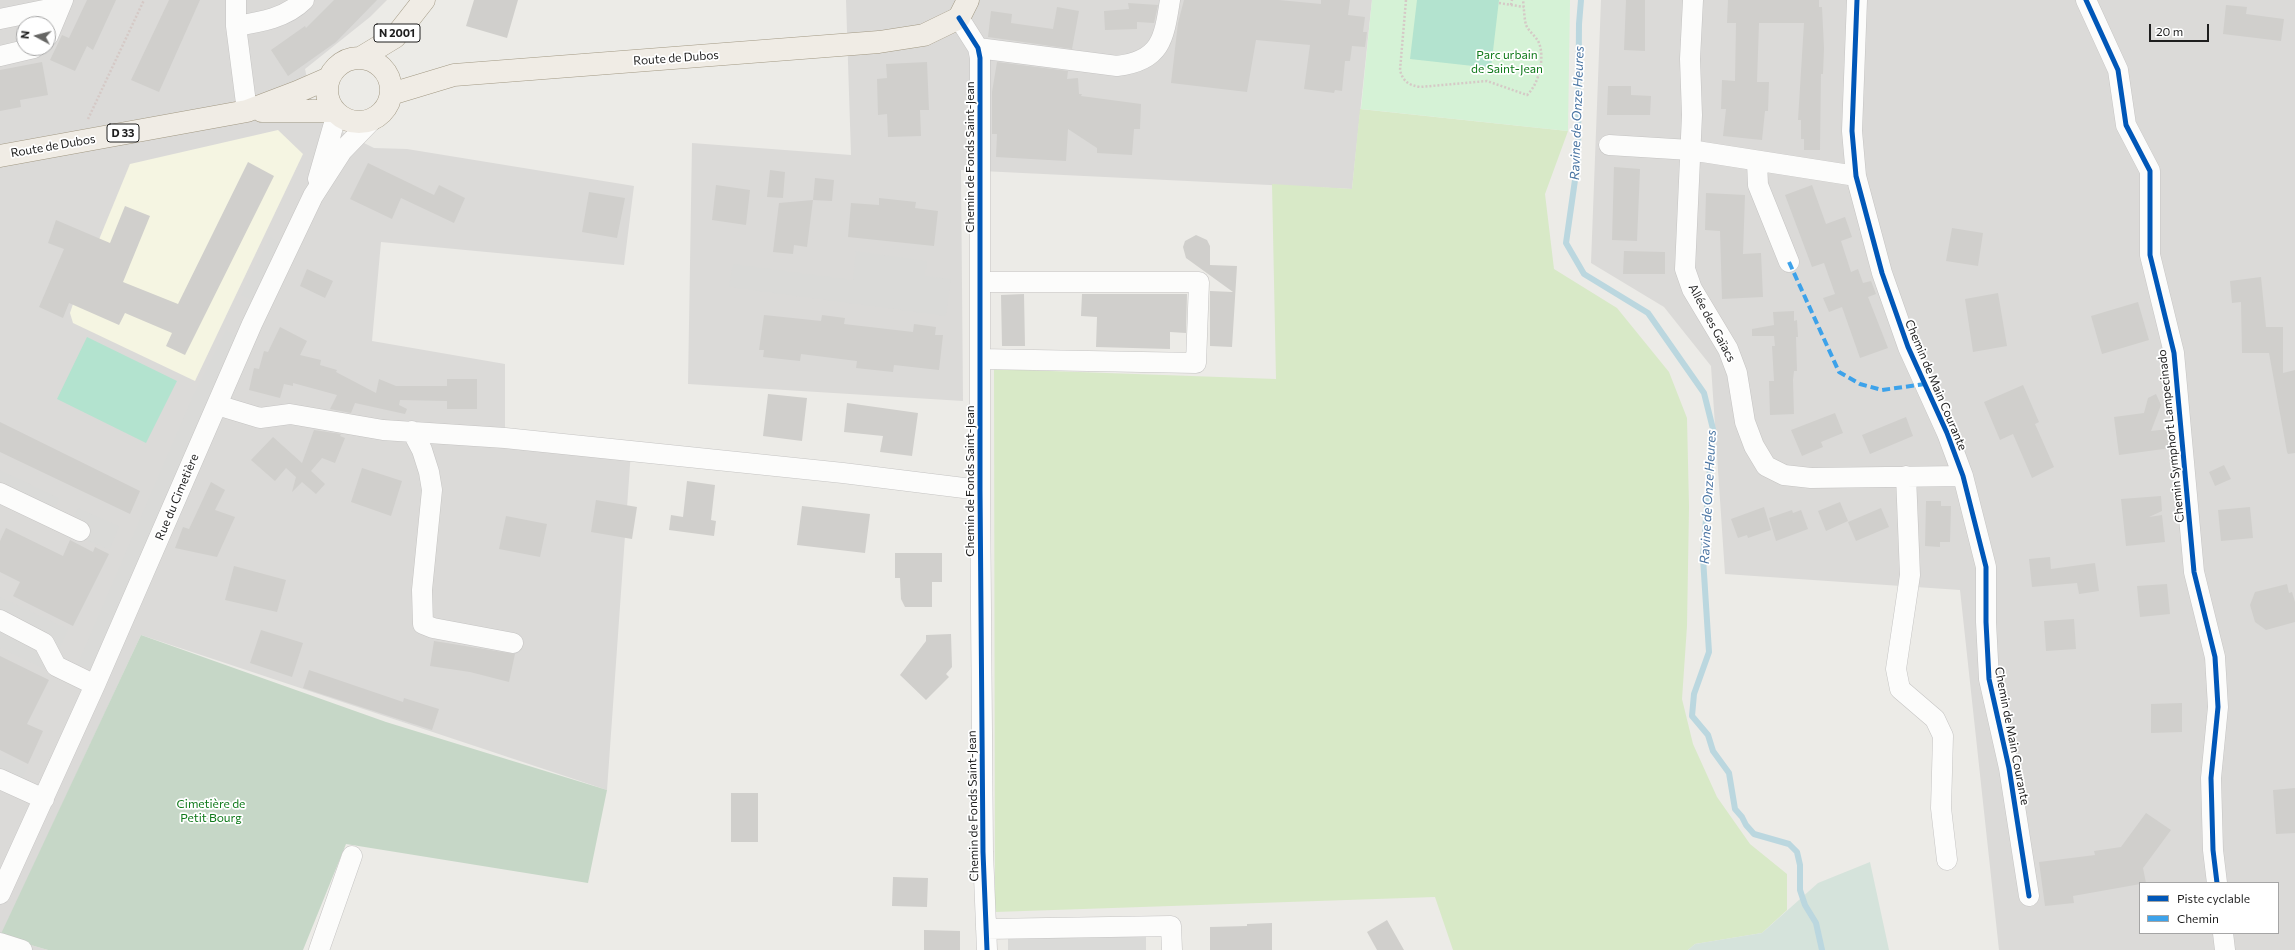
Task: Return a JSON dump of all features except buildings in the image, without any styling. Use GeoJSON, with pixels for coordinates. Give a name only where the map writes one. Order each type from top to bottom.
{"type":"FeatureCollection","features":[{"type":"Feature","properties":{"kind":"main road","name":"N 2001"},"geometry":{"type":"LineString","coordinates":[[362,57],[395,37],[424,0]]}},
{"type":"Feature","properties":{"kind":"main road","name":"Route de Dubos"},"geometry":{"type":"LineString","coordinates":[[391,94],[454,75],[879,42],[924,34],[964,9]]}},
{"type":"Feature","properties":{"kind":"main road"},"geometry":{"type":"LineString","coordinates":[[362,57],[381,66],[391,84],[391,94],[388,105],[381,113],[373,119],[360,122],[348,120],[335,112],[328,100],[326,89],[334,68],[342,62],[352,58],[362,57]]}},
{"type":"Feature","properties":{"kind":"main road","name":"Route de Dubos"},"geometry":{"type":"LineString","coordinates":[[0,156],[247,111],[329,78]]}},
{"type":"Feature","properties":{"kind":"main road","name":"Route de Dubos"},"geometry":{"type":"LineString","coordinates":[[247,111],[335,112]]}},
{"type":"Feature","properties":{"kind":"street"},"geometry":{"type":"LineString","coordinates":[[236,0],[236,26],[247,111]]}},
{"type":"Feature","properties":{"kind":"street"},"geometry":{"type":"LineString","coordinates":[[236,26],[275,18],[296,9],[304,0]]}},
{"type":"Feature","properties":{"kind":"street"},"geometry":{"type":"LineString","coordinates":[[964,9],[978,48],[1117,66],[1132,64],[1146,58],[1158,49],[1167,21],[1170,0]]}},
{"type":"Feature","properties":{"kind":"street","name":"Allée des Gaïacs"},"geometry":{"type":"LineString","coordinates":[[1693,0],[1690,150],[1685,269],[1692,289],[1728,349],[1737,373],[1745,422],[1754,446],[1766,466],[1784,475],[1811,478],[1963,476]]}},
{"type":"Feature","properties":{"kind":"street","name":"Chemin de Main Courante"},"geometry":{"type":"LineString","coordinates":[[1857,0],[1852,131],[1856,176],[1882,273],[1908,347],[1947,433],[1963,476],[1986,567],[1986,622],[1989,679],[2010,768],[2029,896]]}},
{"type":"Feature","properties":{"kind":"street","name":"Chemin Symphort Lampecinado"},"geometry":{"type":"LineString","coordinates":[[2086,0],[2118,70],[2126,125],[2150,171],[2150,255],[2174,353],[2194,572],[2215,657],[2218,707],[2211,778],[2213,850],[2217,882]]}},
{"type":"Feature","properties":{"kind":"street"},"geometry":{"type":"LineString","coordinates":[[0,19],[61,4]]}},
{"type":"Feature","properties":{"kind":"street"},"geometry":{"type":"LineString","coordinates":[[56,16],[61,4]]}},
{"type":"Feature","properties":{"kind":"street","name":"Chemin de Fonds Saint-Jean"},"geometry":{"type":"LineString","coordinates":[[978,48],[980,490],[987,950]]}},
{"type":"Feature","properties":{"kind":"street"},"geometry":{"type":"LineString","coordinates":[[0,56],[16,52]]}},
{"type":"Feature","properties":{"kind":"street","name":"Rue du Cimetière"},"geometry":{"type":"LineString","coordinates":[[313,196],[335,112]]}},
{"type":"Feature","properties":{"kind":"street","name":"Rue du Cimetière"},"geometry":{"type":"LineString","coordinates":[[0,894],[95,684],[252,324],[313,196],[342,151],[373,119]]}},
{"type":"Feature","properties":{"kind":"street"},"geometry":{"type":"LineString","coordinates":[[1609,145],[1690,150],[1757,162],[1856,176]]}},
{"type":"Feature","properties":{"kind":"street"},"geometry":{"type":"LineString","coordinates":[[1757,162],[1758,185],[1789,262]]}},
{"type":"Feature","properties":{"kind":"street"},"geometry":{"type":"LineString","coordinates":[[980,282],[1199,282],[1196,364],[980,359]]}},
{"type":"Feature","properties":{"kind":"street"},"geometry":{"type":"LineString","coordinates":[[217,405],[260,418],[286,414],[383,430],[529,440],[843,473],[980,490]]}},
{"type":"Feature","properties":{"kind":"street"},"geometry":{"type":"LineString","coordinates":[[412,431],[422,450],[430,472],[432,490],[422,590],[423,624],[432,628],[513,643]]}},
{"type":"Feature","properties":{"kind":"street"},"geometry":{"type":"LineString","coordinates":[[1906,476],[1910,575],[1896,669],[1900,690],[1935,719],[1943,736],[1941,808],[1947,860]]}},
{"type":"Feature","properties":{"kind":"street"},"geometry":{"type":"LineString","coordinates":[[0,493],[80,531]]}},
{"type":"Feature","properties":{"kind":"street"},"geometry":{"type":"LineString","coordinates":[[0,620],[44,643],[56,666],[95,684]]}},
{"type":"Feature","properties":{"kind":"street"},"geometry":{"type":"LineString","coordinates":[[0,779],[44,799]]}},
{"type":"Feature","properties":{"kind":"street"},"geometry":{"type":"LineString","coordinates":[[319,950],[352,856]]}},
{"type":"Feature","properties":{"kind":"street"},"geometry":{"type":"LineString","coordinates":[[986,929],[1171,926],[1172,950]]}},
{"type":"Feature","properties":{"kind":"street"},"geometry":{"type":"LineString","coordinates":[[2223,934],[2225,950]]}},
{"type":"Feature","properties":{"kind":"street"},"geometry":{"type":"LineString","coordinates":[[0,943],[22,950]]}},
{"type":"Feature","properties":{"kind":"path"},"geometry":{"type":"LineString","coordinates":[[83,141],[89,112],[144,0]]}},
{"type":"Feature","properties":{"kind":"path"},"geometry":{"type":"LineString","coordinates":[[1406,0],[1400,70],[1402,78],[1410,86],[1420,87],[1487,81],[1527,95],[1533,89],[1539,72],[1540,53],[1538,42],[1527,26],[1523,0]]}},
{"type":"Feature","properties":{"kind":"path"},"geometry":{"type":"LineString","coordinates":[[1511,5],[1512,0]]}},
{"type":"Feature","properties":{"kind":"path"},"geometry":{"type":"LineString","coordinates":[[1498,3],[1524,7]]}},
{"type":"Feature","properties":{"kind":"shaded area"},"geometry":{"type":"Polygon","coordinates":[[[0,0],[387,0],[370,17],[305,69],[316,119],[374,148],[407,149],[634,186],[624,265],[381,242],[372,341],[505,364],[505,433],[631,451],[607,790],[141,635],[1,936],[48,950],[0,950],[0,0]]]}},
{"type":"Feature","properties":{"kind":"shaded area"},"geometry":{"type":"Polygon","coordinates":[[[846,0],[1372,0],[1352,189],[961,170],[963,401],[688,384],[692,143],[851,155],[846,0]]]}},
{"type":"Feature","properties":{"kind":"shaded area"},"geometry":{"type":"Polygon","coordinates":[[[1601,0],[2295,0],[2295,950],[1999,950],[1960,590],[1725,574],[1711,366],[1664,307],[1591,263],[1601,0]]]}},
{"type":"Feature","properties":{"kind":"shaded area"},"geometry":{"type":"Polygon","coordinates":[[[278,130],[303,154],[195,381],[73,323],[70,313],[75,298],[130,164],[278,130]]]}},
{"type":"Feature","properties":{"kind":"shaded area"},"geometry":{"type":"Polygon","coordinates":[[[270,237],[282,243],[253,301],[241,295],[270,237]]]}},
{"type":"Feature","properties":{"kind":"shaded area"},"geometry":{"type":"Polygon","coordinates":[[[856,251],[927,261],[925,276],[951,279],[946,316],[729,287],[733,264],[853,280],[856,251]]]}},
{"type":"Feature","properties":{"kind":"shaded area"},"geometry":{"type":"Polygon","coordinates":[[[226,330],[236,336],[93,669],[78,664],[194,394],[226,330]]]}},
{"type":"Feature","properties":{"kind":"shaded area"},"geometry":{"type":"Polygon","coordinates":[[[0,470],[59,498],[46,526],[0,504],[0,470]]]}},
{"type":"Feature","properties":{"kind":"shaded area"},"geometry":{"type":"Polygon","coordinates":[[[78,508],[119,526],[109,550],[67,532],[78,508]]]}},
{"type":"Feature","properties":{"kind":"shaded area"},"geometry":{"type":"Polygon","coordinates":[[[0,597],[68,629],[49,671],[0,648],[0,597]]]}},
{"type":"Feature","properties":{"kind":"shaded area"},"geometry":{"type":"Polygon","coordinates":[[[0,754],[28,767],[21,781],[0,771],[0,754]]]}},
{"type":"Feature","properties":{"kind":"shaded area"},"geometry":{"type":"Polygon","coordinates":[[[1870,862],[1889,950],[1688,950],[1695,944],[1762,933],[1818,883],[1870,862]]]}},
{"type":"Feature","properties":{"kind":"shaded area"},"geometry":{"type":"Polygon","coordinates":[[[1146,932],[1146,950],[1008,950],[1008,935],[1146,932]]]}},
{"type":"Feature","properties":{"kind":"green space","name":"Parc urbain de Saint-Jean"},"geometry":{"type":"Polygon","coordinates":[[[1372,0],[1570,0],[1568,131],[1361,109],[1372,0]]]}},
{"type":"Feature","properties":{"kind":"green space"},"geometry":{"type":"Polygon","coordinates":[[[1417,0],[1499,0],[1491,68],[1410,59],[1417,0]]]}},
{"type":"Feature","properties":{"kind":"green space"},"geometry":{"type":"Polygon","coordinates":[[[1360,109],[1568,131],[1545,194],[1554,269],[1617,308],[1669,372],[1687,418],[1689,507],[1687,626],[1682,699],[1693,744],[1717,797],[1750,844],[1787,874],[1787,910],[1762,933],[1695,944],[1688,950],[1453,950],[1435,897],[995,912],[994,369],[1276,379],[1272,184],[1352,189],[1360,109]]]}},
{"type":"Feature","properties":{"kind":"green space"},"geometry":{"type":"Polygon","coordinates":[[[87,337],[177,381],[146,443],[57,399],[87,337]]]}},
{"type":"Feature","properties":{"kind":"green space","name":"Cimetière de Petit Bourg"},"geometry":{"type":"Polygon","coordinates":[[[141,635],[386,722],[607,790],[588,883],[346,844],[303,950],[48,950],[0,936],[141,635]]]}},
{"type":"Feature","properties":{"kind":"waterway","name":"Ravine de Onze Heures"},"geometry":{"type":"LineString","coordinates":[[1581,0],[1579,24],[1578,159],[1566,243],[1584,274],[1648,313],[1704,393],[1713,429],[1703,558],[1709,652],[1694,694],[1692,716],[1708,735],[1713,751],[1729,773],[1735,809],[1742,817],[1746,825],[1754,834],[1789,844],[1797,852],[1800,865],[1800,890],[1805,905],[1816,923],[1822,950]]}},
{"type":"Feature","properties":{"kind":"marked path"},"geometry":{"type":"LineString","coordinates":[[1789,262],[1839,372],[1860,384],[1882,390],[1925,384]]}},
{"type":"Feature","properties":{"kind":"cycle path"},"geometry":{"type":"LineString","coordinates":[[1857,0],[1852,131],[1856,176],[1882,273],[1908,347],[1947,433],[1963,476],[1986,567],[1986,622],[1989,679],[2009,768],[2029,896]]}},
{"type":"Feature","properties":{"kind":"cycle path"},"geometry":{"type":"LineString","coordinates":[[2086,0],[2118,70],[2126,125],[2150,171],[2150,255],[2174,353],[2194,572],[2215,657],[2218,707],[2211,778],[2213,850],[2217,882]]}},
{"type":"Feature","properties":{"kind":"cycle path"},"geometry":{"type":"LineString","coordinates":[[959,18],[978,48],[980,58],[980,490],[983,852],[987,950]]}}]}
